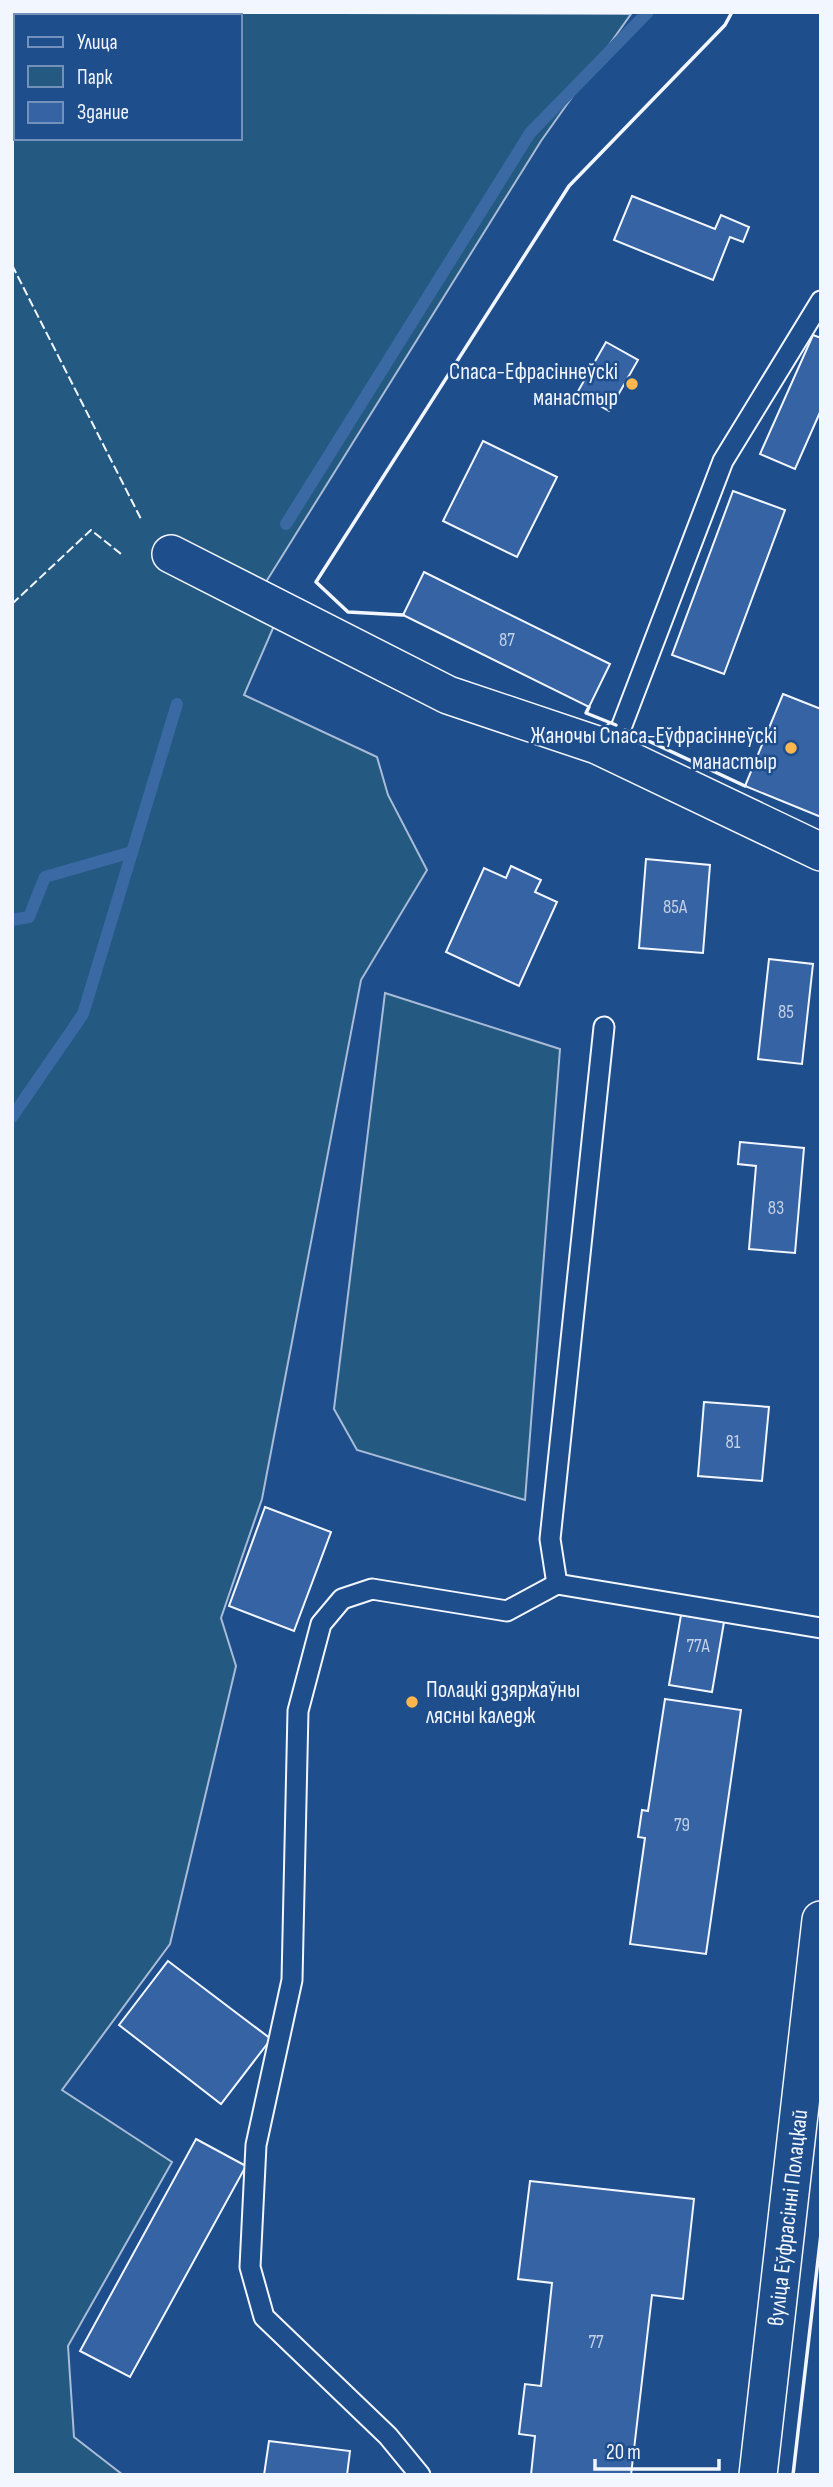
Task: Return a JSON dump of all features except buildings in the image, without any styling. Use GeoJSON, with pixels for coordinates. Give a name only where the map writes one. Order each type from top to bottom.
{"type":"FeatureCollection","features":[{"type":"Feature","properties":{"kind":"street"},"geometry":{"type":"LineString","coordinates":[[171,554],[448,695],[597,745],[821,852]]}},
{"type":"Feature","properties":{"kind":"street","name":"вуліца Еўфрасінні Полацкай"},"geometry":{"type":"LineString","coordinates":[[758,2475],[821,1920]]}},
{"type":"Feature","properties":{"kind":"lane"},"geometry":{"type":"LineString","coordinates":[[597,745],[621,728],[723,461],[821,301]]}},
{"type":"Feature","properties":{"kind":"lane"},"geometry":{"type":"LineString","coordinates":[[557,1584],[550,1539],[604,1027]]}},
{"type":"Feature","properties":{"kind":"lane"},"geometry":{"type":"LineString","coordinates":[[420,2475],[388,2436],[264,2317],[250,2267],[256,2145],[292,1980],[298,1711],[321,1623],[342,1599],[372,1589],[507,1611],[557,1584],[821,1628]]}},
{"type":"Feature","properties":{"kind":"green space"},"geometry":{"type":"Polygon","coordinates":[[[12,12],[631,14],[541,141],[251,606],[277,619],[244,695],[377,757],[388,795],[427,870],[361,980],[262,1499],[221,1618],[236,1666],[170,1944],[62,2090],[172,2162],[68,2346],[74,2437],[123,2475],[12,2475],[12,12]]]}},
{"type":"Feature","properties":{"kind":"green space"},"geometry":{"type":"Polygon","coordinates":[[[385,993],[560,1049],[525,1500],[357,1450],[334,1409],[385,993]]]}},
{"type":"Feature","properties":{"kind":"waterway"},"geometry":{"type":"LineString","coordinates":[[286,524],[530,133],[648,12]]}},
{"type":"Feature","properties":{"kind":"waterway"},"geometry":{"type":"LineString","coordinates":[[12,1117],[83,1014],[177,704]]}},
{"type":"Feature","properties":{"kind":"waterway"},"geometry":{"type":"LineString","coordinates":[[12,920],[29,917],[45,877],[132,852]]}},
{"type":"Feature","properties":{"kind":"fence"},"geometry":{"type":"LineString","coordinates":[[12,265],[141,519]]}},
{"type":"Feature","properties":{"kind":"fence"},"geometry":{"type":"LineString","coordinates":[[12,604],[91,530],[121,554]]}},
{"type":"Feature","properties":{"kind":"wall"},"geometry":{"type":"LineString","coordinates":[[403,615],[348,612],[316,582],[569,186],[725,25],[732,12]]}},
{"type":"Feature","properties":{"kind":"wall"},"geometry":{"type":"LineString","coordinates":[[589,707],[586,713],[616,725]]}},
{"type":"Feature","properties":{"kind":"wall"},"geometry":{"type":"LineString","coordinates":[[625,730],[745,786]]}},
{"type":"Feature","properties":{"kind":"wall"},"geometry":{"type":"LineString","coordinates":[[793,2475],[821,2234]]}},
{"type":"Feature","properties":{"kind":"place","name":"Спаса-Ефрасіннеўскі манастыр"},"geometry":{"type":"Point","coordinates":[632,384]}},
{"type":"Feature","properties":{"kind":"place","name":"Жаночы Спаса-Еўфрасіннеўскі манастыр"},"geometry":{"type":"Point","coordinates":[791,748]}},
{"type":"Feature","properties":{"kind":"place","name":"Полацкі дзяржаўны лясны каледж"},"geometry":{"type":"Point","coordinates":[412,1702]}}]}
